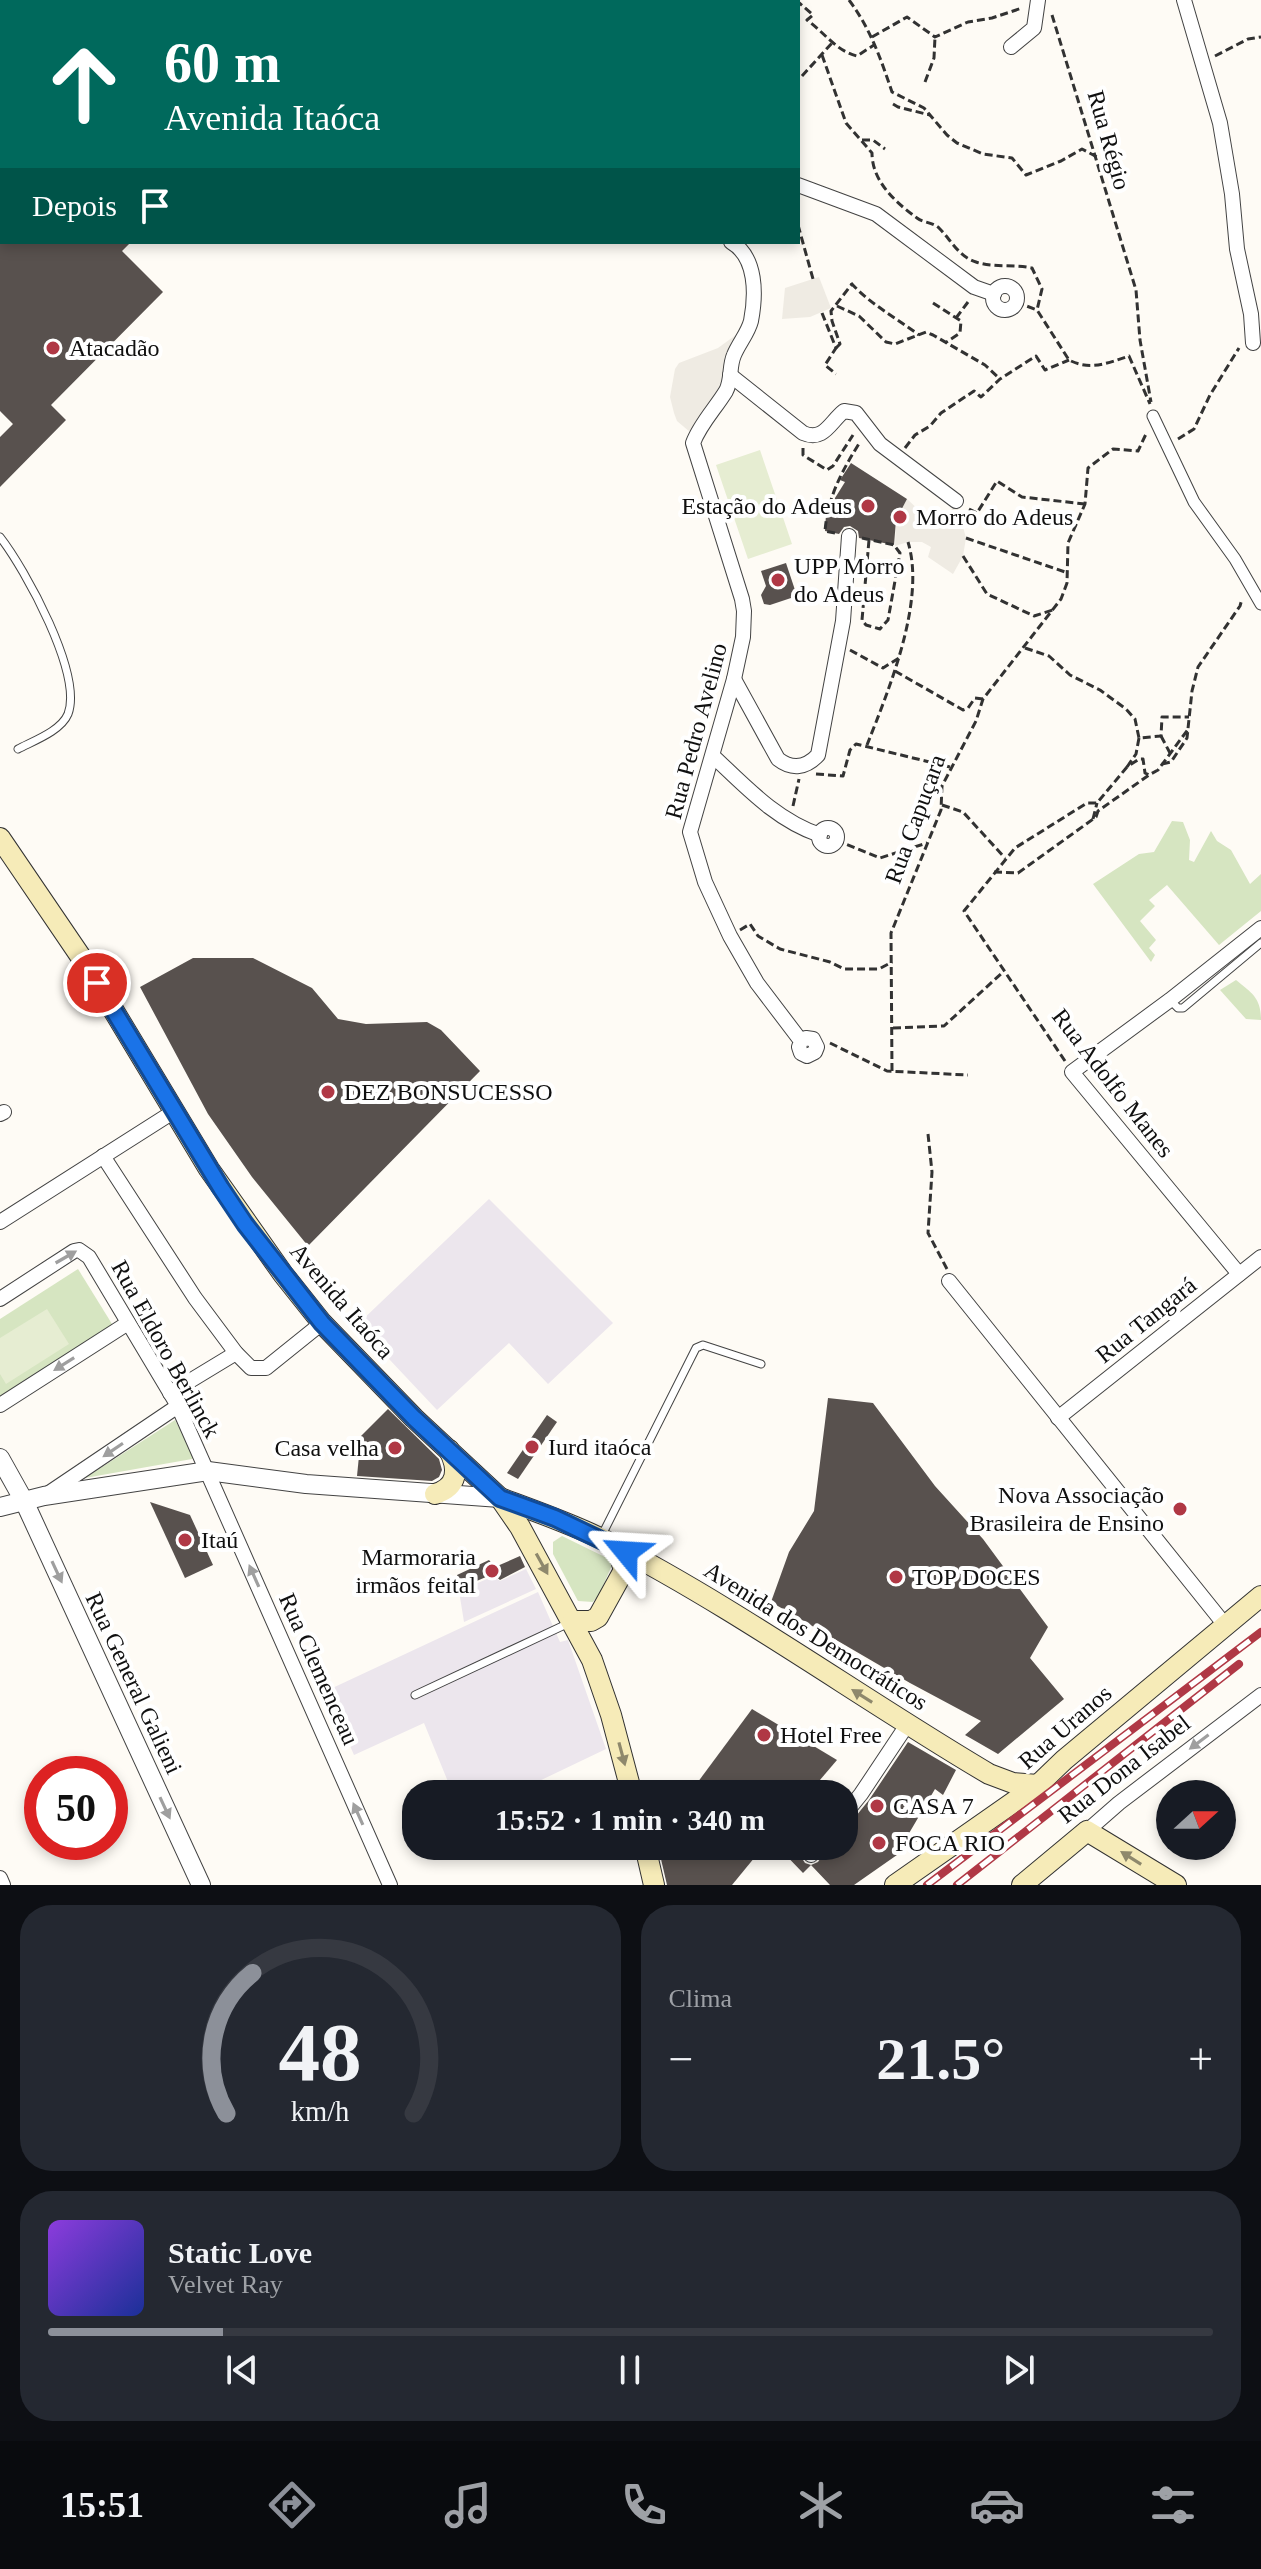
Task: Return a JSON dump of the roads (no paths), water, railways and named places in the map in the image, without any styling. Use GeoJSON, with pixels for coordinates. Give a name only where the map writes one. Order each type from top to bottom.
{"type":"FeatureCollection","features":[{"type":"Feature","properties":{"kind":"main road","name":"Avenida Itaóca"},"geometry":{"type":"LineString","coordinates":[[0,838],[85,963],[173,1112],[245,1224],[322,1323],[500,1498],[520,1527],[592,1660],[610,1711],[628,1780]]}},
{"type":"Feature","properties":{"kind":"main road"},"geometry":{"type":"LineString","coordinates":[[435,1494],[446,1489],[454,1480],[456,1464],[449,1450]]}},
{"type":"Feature","properties":{"kind":"main road","name":"Avenida dos Democráticos"},"geometry":{"type":"LineString","coordinates":[[500,1498],[604,1540],[681,1582],[907,1725],[1002,1780],[1038,1785]]}},
{"type":"Feature","properties":{"kind":"main road"},"geometry":{"type":"LineString","coordinates":[[573,1621],[591,1621],[598,1617],[624,1570],[620,1557],[604,1540]]}},
{"type":"Feature","properties":{"kind":"main road","name":"Rua Uranos"},"geometry":{"type":"LineString","coordinates":[[895,1885],[1038,1785],[1075,1750],[1261,1596]]}},
{"type":"Feature","properties":{"kind":"main road"},"geometry":{"type":"LineString","coordinates":[[997,1816],[1002,1780]]}},
{"type":"Feature","properties":{"kind":"main road"},"geometry":{"type":"LineString","coordinates":[[1087,1831],[1176,1885]]}},
{"type":"Feature","properties":{"kind":"main road","name":"Rua Dona Isabel"},"geometry":{"type":"LineString","coordinates":[[1022,1885],[1087,1831]]}},
{"type":"Feature","properties":{"kind":"main road"},"geometry":{"type":"LineString","coordinates":[[648,1860],[654,1885]]}},
{"type":"Feature","properties":{"kind":"street"},"geometry":{"type":"LineString","coordinates":[[1184,0],[1220,123],[1237,249],[1253,336]]}},
{"type":"Feature","properties":{"kind":"street"},"geometry":{"type":"LineString","coordinates":[[1011,47],[1034,28],[1032,3]]}},
{"type":"Feature","properties":{"kind":"street"},"geometry":{"type":"LineString","coordinates":[[800,186],[876,214],[978,289],[994,294],[1003,287],[1010,287],[1017,295],[1016,302]]}},
{"type":"Feature","properties":{"kind":"street","name":"Rua Pedro Avelino"},"geometry":{"type":"LineString","coordinates":[[733,244],[746,256],[750,265],[753,285],[751,324],[733,356],[728,387],[693,443],[744,611],[743,637],[713,756],[691,827],[701,871],[745,964],[808,1041]]}},
{"type":"Feature","properties":{"kind":"street"},"geometry":{"type":"LineString","coordinates":[[730,375],[810,436],[825,432],[839,414],[853,411],[896,459],[956,501]]}},
{"type":"Feature","properties":{"kind":"street"},"geometry":{"type":"LineString","coordinates":[[1153,416],[1194,502],[1261,604]]}},
{"type":"Feature","properties":{"kind":"street"},"geometry":{"type":"LineString","coordinates":[[734,679],[773,753],[784,764],[799,766],[811,763],[818,755],[843,621],[849,536]]}},
{"type":"Feature","properties":{"kind":"street"},"geometry":{"type":"LineString","coordinates":[[713,756],[788,822],[820,835],[823,830],[831,829],[836,840]]}},
{"type":"Feature","properties":{"kind":"street"},"geometry":{"type":"LineString","coordinates":[[1170,1000],[1261,928]]}},
{"type":"Feature","properties":{"kind":"street","name":"Rua Adolfo Manes"},"geometry":{"type":"LineString","coordinates":[[1170,1000],[1072,1072],[1239,1274]]}},
{"type":"Feature","properties":{"kind":"street"},"geometry":{"type":"LineString","coordinates":[[0,1222],[173,1112]]}},
{"type":"Feature","properties":{"kind":"street"},"geometry":{"type":"LineString","coordinates":[[103,1156],[161,1247],[236,1353],[251,1368],[262,1369],[322,1323]]}},
{"type":"Feature","properties":{"kind":"street","name":"Rua Eldoro Berlinck"},"geometry":{"type":"LineString","coordinates":[[0,1299],[74,1251],[79,1250],[89,1257],[174,1399],[208,1471]]}},
{"type":"Feature","properties":{"kind":"street","name":"Rua Tangará"},"geometry":{"type":"LineString","coordinates":[[1058,1418],[1261,1257]]}},
{"type":"Feature","properties":{"kind":"street"},"geometry":{"type":"LineString","coordinates":[[949,1281],[1225,1625]]}},
{"type":"Feature","properties":{"kind":"street"},"geometry":{"type":"LineString","coordinates":[[0,1405],[128,1323]]}},
{"type":"Feature","properties":{"kind":"street"},"geometry":{"type":"LineString","coordinates":[[44,1496],[236,1353]]}},
{"type":"Feature","properties":{"kind":"street","name":"Rua General Galieni"},"geometry":{"type":"LineString","coordinates":[[0,1458],[24,1501],[201,1885]]}},
{"type":"Feature","properties":{"kind":"street","name":"Avenida dos Democráticos"},"geometry":{"type":"LineString","coordinates":[[0,1507],[44,1496],[208,1471],[306,1484],[500,1498]]}},
{"type":"Feature","properties":{"kind":"street","name":"Rua Clemenceau"},"geometry":{"type":"LineString","coordinates":[[208,1471],[390,1885]]}},
{"type":"Feature","properties":{"kind":"street","name":"Rua Dona Isabel"},"geometry":{"type":"LineString","coordinates":[[1087,1831],[1261,1695]]}},
{"type":"Feature","properties":{"kind":"street"},"geometry":{"type":"LineString","coordinates":[[858,1798],[907,1725]]}},
{"type":"Feature","properties":{"kind":"street"},"geometry":{"type":"LineString","coordinates":[[0,1878],[3,1885]]}},
{"type":"Feature","properties":{"kind":"lane"},"geometry":{"type":"LineString","coordinates":[[0,537],[33,590],[62,655],[69,687],[67,717],[57,728],[18,749]]}},
{"type":"Feature","properties":{"kind":"lane"},"geometry":{"type":"LineString","coordinates":[[1170,1000],[1178,1008],[1183,1008],[1261,943]]}},
{"type":"Feature","properties":{"kind":"lane"},"geometry":{"type":"LineString","coordinates":[[604,1540],[696,1348],[703,1345],[761,1364]]}},
{"type":"Feature","properties":{"kind":"lane"},"geometry":{"type":"LineString","coordinates":[[415,1695],[573,1621]]}},
{"type":"Feature","properties":{"kind":"railway"},"geometry":{"type":"LineString","coordinates":[[927,1885],[1261,1632]]}},
{"type":"Feature","properties":{"kind":"railway"},"geometry":{"type":"LineString","coordinates":[[957,1885],[1239,1664]]}},
{"type":"Feature","properties":{"kind":"place","name":"Atacadão"},"geometry":{"type":"Point","coordinates":[53,348]}},
{"type":"Feature","properties":{"kind":"place","name":"Estação do Adeus"},"geometry":{"type":"Point","coordinates":[868,506]}},
{"type":"Feature","properties":{"kind":"place","name":"Morro do Adeus"},"geometry":{"type":"Point","coordinates":[900,517]}},
{"type":"Feature","properties":{"kind":"place","name":"UPP Morro do Adeus"},"geometry":{"type":"Point","coordinates":[778,580]}},
{"type":"Feature","properties":{"kind":"place","name":"DEZ BONSUCESSO"},"geometry":{"type":"Point","coordinates":[328,1092]}},
{"type":"Feature","properties":{"kind":"place","name":"Iurd itaóca"},"geometry":{"type":"Point","coordinates":[532,1447]}},
{"type":"Feature","properties":{"kind":"place","name":"Casa velha"},"geometry":{"type":"Point","coordinates":[395,1448]}},
{"type":"Feature","properties":{"kind":"place","name":"Nova Associação Brasileira de Ensino"},"geometry":{"type":"Point","coordinates":[1180,1509]}},
{"type":"Feature","properties":{"kind":"place","name":"Itaú"},"geometry":{"type":"Point","coordinates":[185,1540]}},
{"type":"Feature","properties":{"kind":"place","name":"Marmoraria irmãos feital"},"geometry":{"type":"Point","coordinates":[492,1571]}},
{"type":"Feature","properties":{"kind":"place","name":"TOP DOCES"},"geometry":{"type":"Point","coordinates":[896,1577]}},
{"type":"Feature","properties":{"kind":"place","name":"Hotel Free"},"geometry":{"type":"Point","coordinates":[764,1735]}},
{"type":"Feature","properties":{"kind":"place","name":"CASA 7"},"geometry":{"type":"Point","coordinates":[877,1806]}},
{"type":"Feature","properties":{"kind":"place","name":"FOCA RIO"},"geometry":{"type":"Point","coordinates":[879,1843]}}]}
